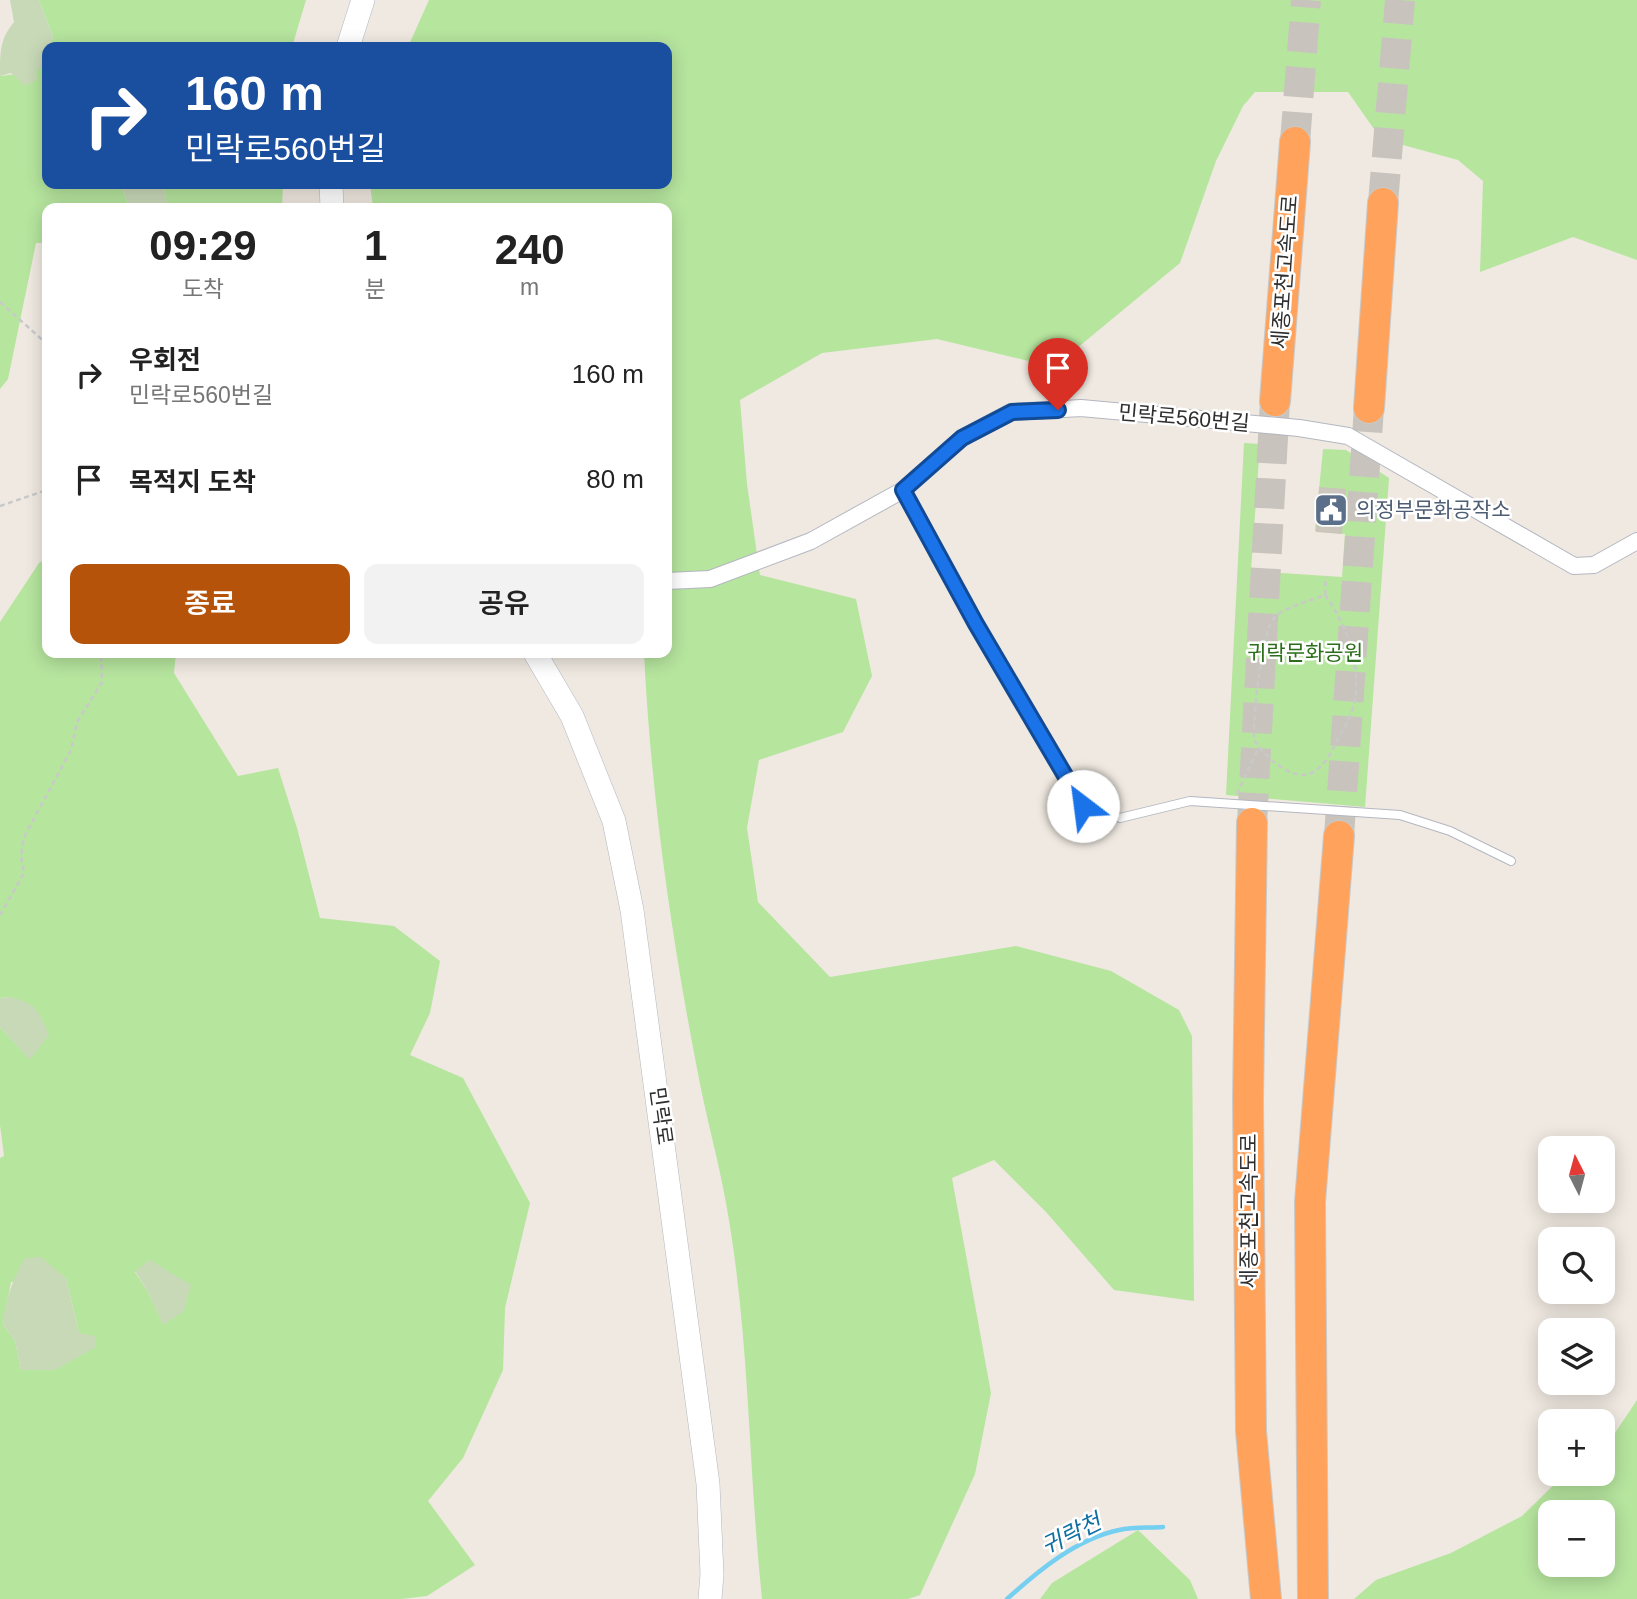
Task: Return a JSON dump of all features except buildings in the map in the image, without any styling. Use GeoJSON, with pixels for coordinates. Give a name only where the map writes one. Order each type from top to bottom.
{"type":"FeatureCollection","features":[{"type":"Feature","properties":{"kind":"highway","name":"세종포천고속도로"},"geometry":{"type":"LineString","coordinates":[[1275,401],[1295,142]]}},
{"type":"Feature","properties":{"kind":"highway"},"geometry":{"type":"LineString","coordinates":[[1369,408],[1383,203]]}},
{"type":"Feature","properties":{"kind":"highway","name":"세종포천고속도로"},"geometry":{"type":"LineString","coordinates":[[1243,813],[1251,1431],[1266,1599]]}},
{"type":"Feature","properties":{"kind":"highway"},"geometry":{"type":"LineString","coordinates":[[1313,1599],[1310,1202],[1339,836]]}},
{"type":"Feature","properties":{"kind":"main road"},"geometry":{"type":"LineString","coordinates":[[350,42],[363,0]]}},
{"type":"Feature","properties":{"kind":"main road","name":"민락로"},"geometry":{"type":"LineString","coordinates":[[538,658],[572,716],[614,821],[632,910],[708,1484],[712,1574],[710,1599]]}},
{"type":"Feature","properties":{"kind":"street","name":"민락로560번길"},"geometry":{"type":"LineString","coordinates":[[672,581],[710,579],[811,541],[903,490],[962,438],[1012,412],[1081,408],[1299,428],[1348,436],[1574,566],[1594,565],[1637,541]]}},
{"type":"Feature","properties":{"kind":"lane"},"geometry":{"type":"LineString","coordinates":[[903,490],[976,624],[1083,806],[1120,818],[1190,801],[1243,813],[1400,815],[1450,831],[1511,861]]}},
{"type":"Feature","properties":{"kind":"path"},"geometry":{"type":"LineString","coordinates":[[0,302],[42,340]]}},
{"type":"Feature","properties":{"kind":"path"},"geometry":{"type":"LineString","coordinates":[[0,506],[42,492]]}},
{"type":"Feature","properties":{"kind":"path"},"geometry":{"type":"LineString","coordinates":[[1325,595],[1276,616],[1268,627],[1263,647],[1254,740],[1280,766],[1296,774],[1310,773],[1328,758],[1352,714],[1356,691],[1355,665],[1341,617],[1325,595],[1326,577]]}},
{"type":"Feature","properties":{"kind":"path"},"geometry":{"type":"LineString","coordinates":[[0,915],[24,873],[21,856],[24,837],[71,750],[77,722],[103,682],[101,658]]}},
{"type":"Feature","properties":{"kind":"path"},"geometry":{"type":"LineString","coordinates":[[1243,813],[1259,747]]}},
{"type":"Feature","properties":{"kind":"green space"},"geometry":{"type":"Polygon","coordinates":[[[10,0],[39,0],[53,37],[52,42],[42,42],[42,65],[36,72],[37,80],[25,86],[11,73],[0,76],[2,46],[14,22],[10,0]]]}},
{"type":"Feature","properties":{"kind":"green space"},"geometry":{"type":"Polygon","coordinates":[[[39,0],[306,0],[293,42],[52,42],[53,37],[39,0]]]}},
{"type":"Feature","properties":{"kind":"green space"},"geometry":{"type":"Polygon","coordinates":[[[429,0],[1637,0],[1637,260],[1573,237],[1480,272],[1483,181],[1458,160],[1381,139],[1348,92],[1255,92],[1243,106],[1216,161],[1180,263],[1054,367],[937,339],[822,353],[740,400],[747,484],[760,575],[856,599],[872,676],[843,732],[759,760],[747,828],[758,902],[830,977],[1016,946],[1111,971],[1179,1010],[1192,1036],[1194,1301],[1114,1290],[1046,1212],[994,1160],[952,1178],[991,1393],[975,1474],[920,1595],[908,1599],[762,1599],[734,1252],[690,1031],[672,923],[657,815],[647,707],[644,658],[672,658],[672,203],[372,203],[371,189],[672,189],[672,42],[410,42],[429,0]]]}},
{"type":"Feature","properties":{"kind":"green space"},"geometry":{"type":"Polygon","coordinates":[[[42,63],[42,189],[122,189],[128,203],[42,203],[42,243],[36,243],[8,379],[0,389],[0,76],[35,72],[42,63]]]}},
{"type":"Feature","properties":{"kind":"green space"},"geometry":{"type":"Polygon","coordinates":[[[122,189],[164,189],[167,203],[128,203],[122,189]]]}},
{"type":"Feature","properties":{"kind":"green space"},"geometry":{"type":"Polygon","coordinates":[[[164,189],[283,189],[282,203],[167,203],[164,189]]]}},
{"type":"Feature","properties":{"kind":"green space","name":"귀락문화공원"},"geometry":{"type":"Polygon","coordinates":[[[1244,443],[1260,444],[1251,571],[1342,577],[1345,534],[1315,531],[1323,449],[1346,450],[1389,478],[1365,807],[1226,795],[1244,443]]]}},
{"type":"Feature","properties":{"kind":"green space"},"geometry":{"type":"Polygon","coordinates":[[[42,561],[42,658],[176,658],[174,673],[238,776],[278,768],[297,828],[320,918],[394,926],[440,961],[430,1013],[410,1055],[463,1078],[530,1203],[505,1308],[503,1370],[463,1458],[428,1501],[475,1565],[427,1596],[401,1599],[0,1599],[0,1158],[4,1156],[0,1125],[0,1027],[30,1059],[9,997],[0,998],[0,622],[42,561]],[[150,1260],[135,1272],[163,1324],[150,1260]],[[66,1278],[11,1282],[3,1324],[15,1341],[21,1370],[79,1333],[66,1278]]]}},
{"type":"Feature","properties":{"kind":"green space"},"geometry":{"type":"Polygon","coordinates":[[[9,997],[31,1005],[42,1019],[49,1035],[30,1060],[0,1027],[0,998],[9,997]]]}},
{"type":"Feature","properties":{"kind":"green space"},"geometry":{"type":"Polygon","coordinates":[[[41,1257],[66,1278],[79,1333],[95,1336],[96,1347],[55,1370],[21,1370],[15,1341],[3,1324],[4,1315],[13,1282],[25,1258],[41,1257]]]}},
{"type":"Feature","properties":{"kind":"green space"},"geometry":{"type":"Polygon","coordinates":[[[150,1260],[191,1285],[184,1311],[163,1325],[135,1271],[150,1260]]]}},
{"type":"Feature","properties":{"kind":"green space"},"geometry":{"type":"Polygon","coordinates":[[[1637,1400],[1637,1599],[1354,1599],[1376,1580],[1451,1553],[1522,1516],[1538,1500],[1538,1577],[1615,1577],[1615,1500],[1538,1500],[1553,1486],[1615,1486],[1615,1433],[1637,1400]]]}},
{"type":"Feature","properties":{"kind":"green space"},"geometry":{"type":"Polygon","coordinates":[[[1138,1530],[1190,1580],[1198,1599],[1040,1599],[1052,1583],[1138,1530]]]}},
{"type":"Feature","properties":{"kind":"waterway","name":"귀락천"},"geometry":{"type":"LineString","coordinates":[[1007,1599],[1058,1557],[1103,1534],[1135,1528],[1163,1527]]}},
{"type":"Feature","properties":{"kind":"tunnel"},"geometry":{"type":"LineString","coordinates":[[1295,142],[1306,0]]}},
{"type":"Feature","properties":{"kind":"tunnel"},"geometry":{"type":"LineString","coordinates":[[1383,203],[1400,0]]}},
{"type":"Feature","properties":{"kind":"tunnel"},"geometry":{"type":"LineString","coordinates":[[1252,823],[1275,401]]}},
{"type":"Feature","properties":{"kind":"tunnel"},"geometry":{"type":"LineString","coordinates":[[1339,836],[1369,408]]}},
{"type":"Feature","properties":{"kind":"place","name":"의정부문화공작소"},"geometry":{"type":"Point","coordinates":[1331,510]}},
{"type":"Feature","properties":{"kind":"route"},"geometry":{"type":"LineString","coordinates":[[1058,410],[1012,412],[962,438],[903,490],[976,624],[1083,806]]}}]}
